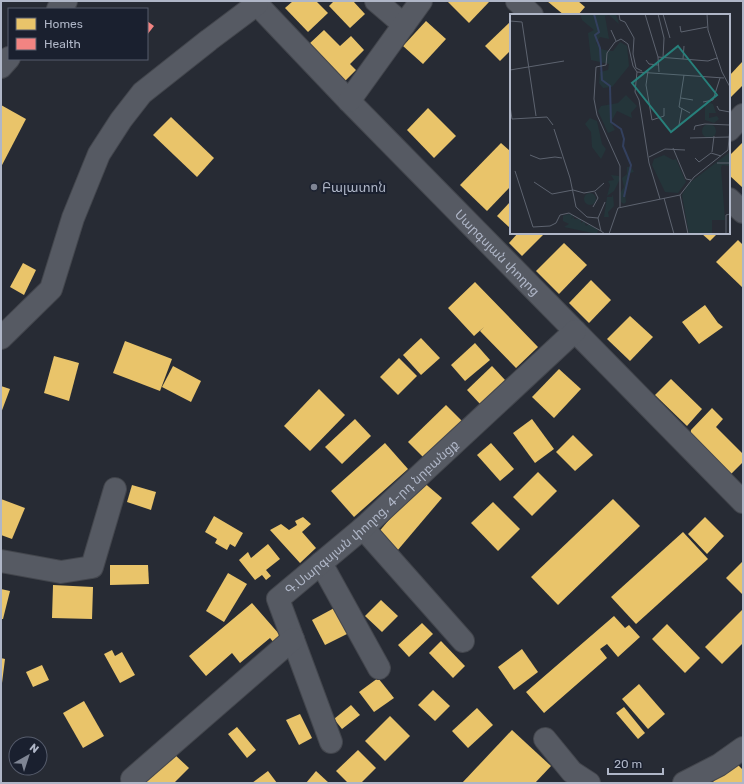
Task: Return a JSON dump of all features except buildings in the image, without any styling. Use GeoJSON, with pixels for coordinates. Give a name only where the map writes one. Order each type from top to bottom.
{"type":"FeatureCollection","features":[{"type":"Feature","properties":{"kind":"street"},"geometry":{"type":"LineString","coordinates":[[376,1],[404,25]]}},
{"type":"Feature","properties":{"kind":"street"},"geometry":{"type":"LineString","coordinates":[[349,101],[421,1]]}},
{"type":"Feature","properties":{"kind":"street"},"geometry":{"type":"LineString","coordinates":[[517,1],[531,14]]}},
{"type":"Feature","properties":{"kind":"street"},"geometry":{"type":"LineString","coordinates":[[1,338],[51,289],[73,218],[98,154],[121,120],[142,94],[256,3]]}},
{"type":"Feature","properties":{"kind":"street","name":"Սարգսյան փողոց"},"geometry":{"type":"LineString","coordinates":[[256,3],[349,101],[743,502]]}},
{"type":"Feature","properties":{"kind":"street"},"geometry":{"type":"LineString","coordinates":[[1,67],[8,59]]}},
{"type":"Feature","properties":{"kind":"street"},"geometry":{"type":"LineString","coordinates":[[730,129],[743,115]]}},
{"type":"Feature","properties":{"kind":"street"},"geometry":{"type":"LineString","coordinates":[[730,200],[743,212]]}},
{"type":"Feature","properties":{"kind":"street","name":"Գ.Սարգսյան փողոց, 4-րդ նրբանցք"},"geometry":{"type":"LineString","coordinates":[[331,742],[278,599],[363,528],[575,331]]}},
{"type":"Feature","properties":{"kind":"street"},"geometry":{"type":"LineString","coordinates":[[1,561],[60,572],[92,567],[115,489]]}},
{"type":"Feature","properties":{"kind":"street"},"geometry":{"type":"LineString","coordinates":[[363,528],[463,641]]}},
{"type":"Feature","properties":{"kind":"street"},"geometry":{"type":"LineString","coordinates":[[321,563],[379,668]]}},
{"type":"Feature","properties":{"kind":"street"},"geometry":{"type":"LineString","coordinates":[[132,779],[293,639]]}},
{"type":"Feature","properties":{"kind":"street"},"geometry":{"type":"LineString","coordinates":[[545,739],[572,772],[589,783]]}},
{"type":"Feature","properties":{"kind":"street"},"geometry":{"type":"LineString","coordinates":[[684,783],[719,765],[743,748]]}},
{"type":"Feature","properties":{"kind":"place","name":"Բալատոն"},"geometry":{"type":"Point","coordinates":[314,187]}}]}
